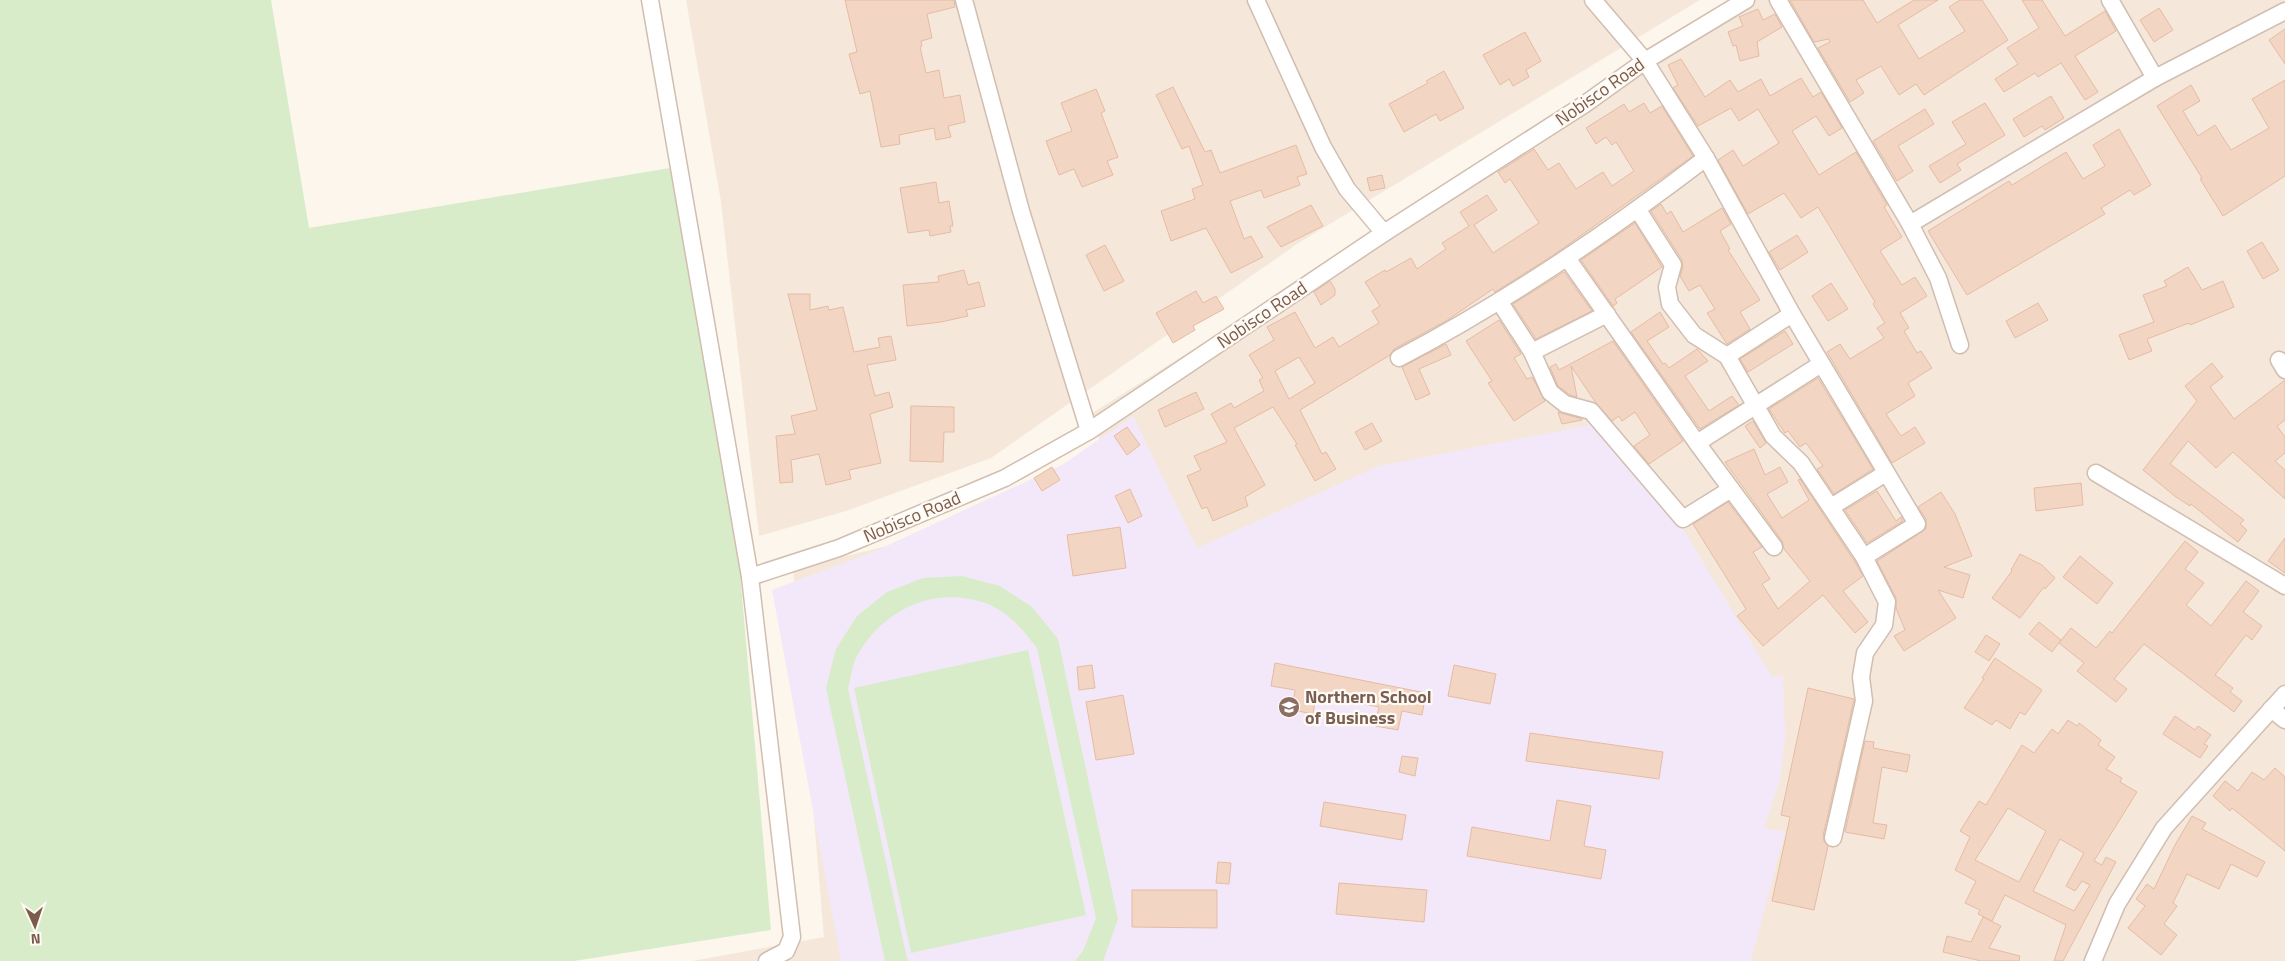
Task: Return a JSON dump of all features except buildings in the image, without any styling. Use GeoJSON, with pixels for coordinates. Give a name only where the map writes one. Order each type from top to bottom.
{"type":"FeatureCollection","features":[{"type":"Feature","properties":{"kind":"street"},"geometry":{"type":"LineString","coordinates":[[650,0],[750,576],[792,937],[786,952],[767,961]]}},
{"type":"Feature","properties":{"kind":"street"},"geometry":{"type":"LineString","coordinates":[[964,0],[1021,211],[1088,431]]}},
{"type":"Feature","properties":{"kind":"street"},"geometry":{"type":"LineString","coordinates":[[1256,0],[1323,147],[1347,188],[1384,233]]}},
{"type":"Feature","properties":{"kind":"street"},"geometry":{"type":"LineString","coordinates":[[1593,0],[1645,61],[1706,158],[1792,314],[1917,524],[1864,557]]}},
{"type":"Feature","properties":{"kind":"street","name":"Nobisco Road"},"geometry":{"type":"LineString","coordinates":[[750,576],[839,548],[1005,478],[1088,431],[1384,233],[1585,104],[1645,61],[1746,0]]}},
{"type":"Feature","properties":{"kind":"street"},"geometry":{"type":"LineString","coordinates":[[1778,0],[1910,224],[1938,278],[1960,344]]}},
{"type":"Feature","properties":{"kind":"street"},"geometry":{"type":"LineString","coordinates":[[2110,0],[2155,78]]}},
{"type":"Feature","properties":{"kind":"street"},"geometry":{"type":"LineString","coordinates":[[1910,224],[2155,78],[2285,11]]}},
{"type":"Feature","properties":{"kind":"street"},"geometry":{"type":"LineString","coordinates":[[1399,358],[1449,331],[1567,258],[1638,210],[1706,158]]}},
{"type":"Feature","properties":{"kind":"street"},"geometry":{"type":"LineString","coordinates":[[1638,210],[1673,265],[1667,287],[1670,304],[1694,335],[1727,356],[1773,436],[1801,463],[1864,557],[1887,602],[1884,625],[1865,653],[1861,676],[1864,701],[1834,838]]}},
{"type":"Feature","properties":{"kind":"street"},"geometry":{"type":"LineString","coordinates":[[1567,258],[1774,547]]}},
{"type":"Feature","properties":{"kind":"street"},"geometry":{"type":"LineString","coordinates":[[1499,301],[1532,352],[1550,392],[1565,404],[1591,411],[1683,519],[1731,489]]}},
{"type":"Feature","properties":{"kind":"street"},"geometry":{"type":"LineString","coordinates":[[1532,352],[1606,314]]}},
{"type":"Feature","properties":{"kind":"street"},"geometry":{"type":"LineString","coordinates":[[1727,356],[1792,314]]}},
{"type":"Feature","properties":{"kind":"street"},"geometry":{"type":"LineString","coordinates":[[1698,443],[1821,364]]}},
{"type":"Feature","properties":{"kind":"street"},"geometry":{"type":"LineString","coordinates":[[1831,507],[1886,473]]}},
{"type":"Feature","properties":{"kind":"street"},"geometry":{"type":"LineString","coordinates":[[2096,473],[2285,586]]}},
{"type":"Feature","properties":{"kind":"street"},"geometry":{"type":"LineString","coordinates":[[2093,961],[2117,904],[2164,828],[2285,694]]}},
{"type":"Feature","properties":{"kind":"street"},"geometry":{"type":"LineString","coordinates":[[2271,709],[2285,720]]}},
{"type":"Feature","properties":{"kind":"shaded area"},"geometry":{"type":"Polygon","coordinates":[[[686,0],[1700,0],[1300,242],[991,458],[846,511],[759,536],[721,202],[686,0]]]}},
{"type":"Feature","properties":{"kind":"shaded area"},"geometry":{"type":"Polygon","coordinates":[[[1747,0],[2285,0],[2285,961],[692,961],[824,937],[793,569],[895,544],[1105,448],[1086,417],[1747,0]]]}},
{"type":"Feature","properties":{"kind":"shaded area","name":"Northern School of Business"},"geometry":{"type":"Polygon","coordinates":[[[1133,416],[1197,548],[1379,466],[1595,424],[1677,519],[1772,677],[1783,676],[1785,738],[1780,779],[1764,828],[1785,832],[1751,961],[841,961],[772,590],[871,553],[1062,465],[1133,416]]]}},
{"type":"Feature","properties":{"kind":"green space"},"geometry":{"type":"Polygon","coordinates":[[[0,0],[271,0],[309,228],[670,168],[712,340],[739,561],[771,930],[574,961],[0,961],[0,0]]]}},
{"type":"Feature","properties":{"kind":"green space"},"geometry":{"type":"Polygon","coordinates":[[[962,576],[1000,586],[1032,607],[1058,639],[1118,919],[1103,961],[1075,961],[1083,951],[1096,918],[1037,648],[1027,635],[1004,613],[990,605],[970,599],[951,597],[932,599],[914,605],[897,613],[882,625],[868,639],[857,656],[848,689],[909,961],[885,961],[826,688],[836,649],[857,616],[887,592],[923,578],[962,576]]]}},
{"type":"Feature","properties":{"kind":"green space"},"geometry":{"type":"Polygon","coordinates":[[[1028,650],[1086,915],[911,953],[854,688],[1028,650]]]}},
{"type":"Feature","properties":{"kind":"place","name":"Northern School of Business"},"geometry":{"type":"Point","coordinates":[1289,707]}}]}
